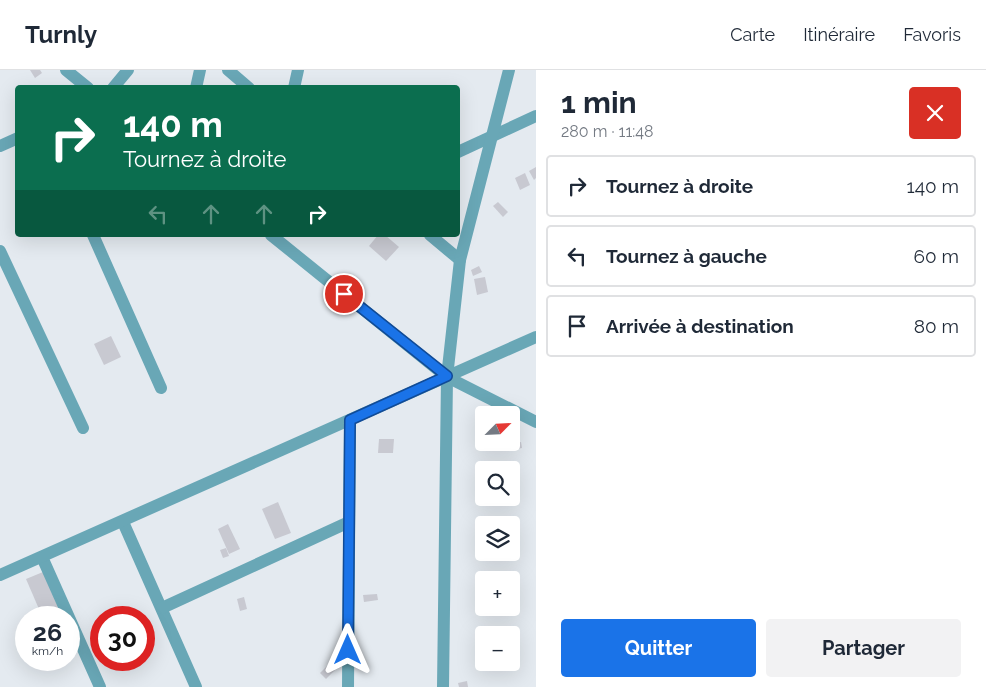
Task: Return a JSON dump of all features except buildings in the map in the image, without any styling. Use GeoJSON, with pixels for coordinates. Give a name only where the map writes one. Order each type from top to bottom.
{"type":"FeatureCollection","features":[{"type":"Feature","properties":{"kind":"street"},"geometry":{"type":"LineString","coordinates":[[66,70],[84,85]]}},
{"type":"Feature","properties":{"kind":"street"},"geometry":{"type":"LineString","coordinates":[[116,85],[128,70]]}},
{"type":"Feature","properties":{"kind":"street"},"geometry":{"type":"LineString","coordinates":[[197,85],[200,70]]}},
{"type":"Feature","properties":{"kind":"street"},"geometry":{"type":"LineString","coordinates":[[228,70],[246,85]]}},
{"type":"Feature","properties":{"kind":"street"},"geometry":{"type":"LineString","coordinates":[[295,85],[298,70]]}},
{"type":"Feature","properties":{"kind":"street"},"geometry":{"type":"LineString","coordinates":[[443,687],[447,376],[460,260],[509,70]]}},
{"type":"Feature","properties":{"kind":"street"},"geometry":{"type":"LineString","coordinates":[[460,151],[536,116]]}},
{"type":"Feature","properties":{"kind":"street"},"geometry":{"type":"LineString","coordinates":[[1,145],[15,139]]}},
{"type":"Feature","properties":{"kind":"street"},"geometry":{"type":"LineString","coordinates":[[94,237],[161,388]]}},
{"type":"Feature","properties":{"kind":"street"},"geometry":{"type":"LineString","coordinates":[[273,237],[447,376],[536,422]]}},
{"type":"Feature","properties":{"kind":"street"},"geometry":{"type":"LineString","coordinates":[[432,237],[460,260]]}},
{"type":"Feature","properties":{"kind":"street"},"geometry":{"type":"LineString","coordinates":[[0,251],[83,428]]}},
{"type":"Feature","properties":{"kind":"street"},"geometry":{"type":"LineString","coordinates":[[0,576],[536,337]]}},
{"type":"Feature","properties":{"kind":"street"},"geometry":{"type":"LineString","coordinates":[[348,687],[350,420]]}},
{"type":"Feature","properties":{"kind":"street"},"geometry":{"type":"LineString","coordinates":[[123,522],[196,687]]}},
{"type":"Feature","properties":{"kind":"street"},"geometry":{"type":"LineString","coordinates":[[162,608],[349,522]]}},
{"type":"Feature","properties":{"kind":"street"},"geometry":{"type":"LineString","coordinates":[[42,557],[100,687]]}},
{"type":"Feature","properties":{"kind":"route"},"geometry":{"type":"LineString","coordinates":[[344,294],[447,376],[350,420],[348,650]]}}]}
